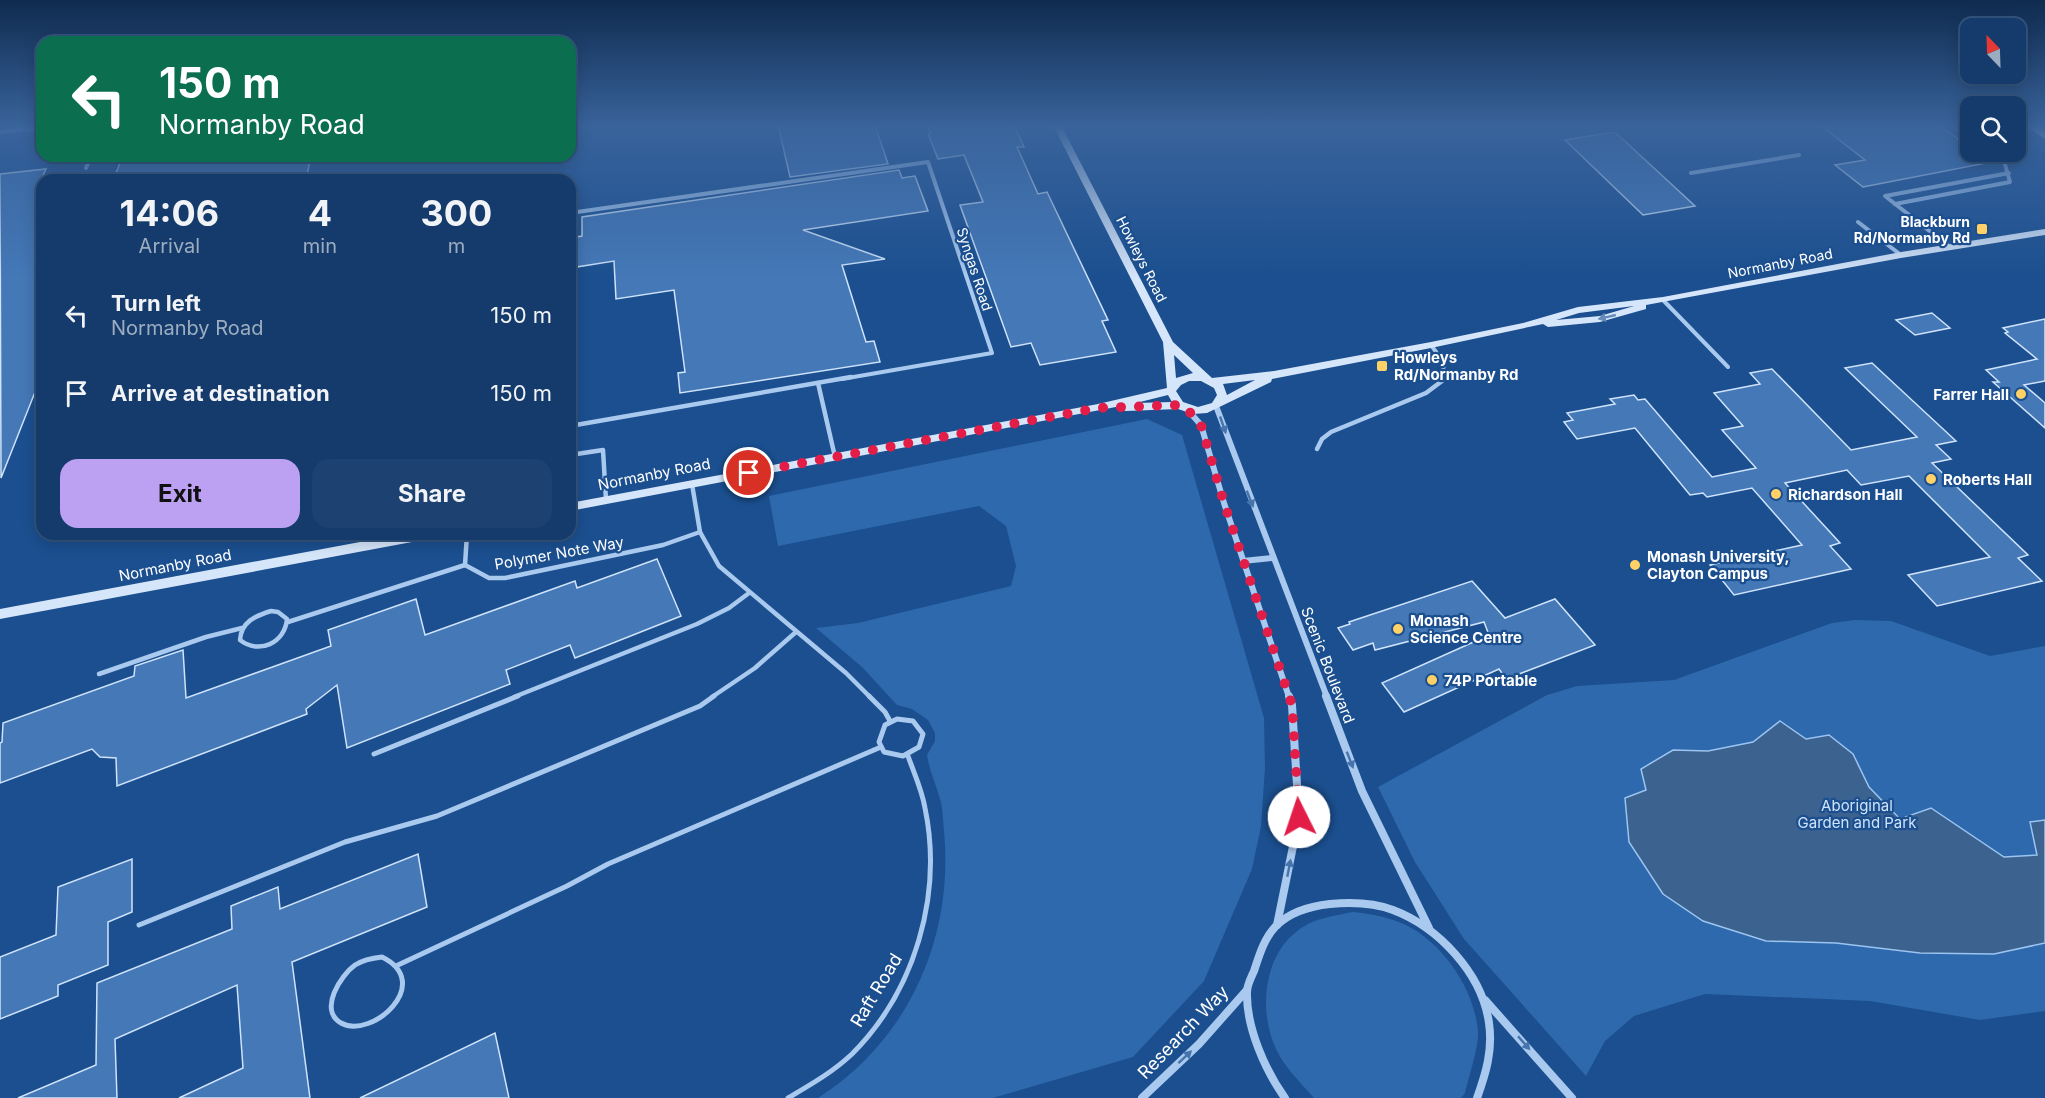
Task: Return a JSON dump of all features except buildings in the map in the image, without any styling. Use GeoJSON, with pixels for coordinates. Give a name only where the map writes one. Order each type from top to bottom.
{"type":"FeatureCollection","features":[{"type":"Feature","properties":{"kind":"street","name":"Howleys Road"},"geometry":{"type":"LineString","coordinates":[[1083,176],[1168,342],[1172,364],[1172,390]]}},
{"type":"Feature","properties":{"kind":"street","name":"Normanby Road"},"geometry":{"type":"LineString","coordinates":[[1209,379],[1274,375],[1524,326],[1593,320],[1663,300],[1950,246],[2044,233]]}},
{"type":"Feature","properties":{"kind":"street","name":"Howleys Road"},"geometry":{"type":"LineString","coordinates":[[1168,342],[1209,379]]}},
{"type":"Feature","properties":{"kind":"street","name":"Normanby Road"},"geometry":{"type":"LineString","coordinates":[[1217,405],[1274,375]]}},
{"type":"Feature","properties":{"kind":"street"},"geometry":{"type":"LineString","coordinates":[[1183,407],[1204,410],[1217,405],[1222,395],[1219,386],[1209,379],[1197,376],[1181,379],[1172,390],[1183,407],[1201,425],[1292,705],[1299,817],[1277,925]]}},
{"type":"Feature","properties":{"kind":"street","name":"Normanby Road"},"geometry":{"type":"LineString","coordinates":[[576,506],[1098,408],[1172,390]]}},
{"type":"Feature","properties":{"kind":"street","name":"Scenic Boulevard"},"geometry":{"type":"LineString","coordinates":[[1217,405],[1272,558],[1362,791],[1429,928]]}},
{"type":"Feature","properties":{"kind":"street","name":"Normanby Road"},"geometry":{"type":"LineString","coordinates":[[1098,408],[1183,407]]}},
{"type":"Feature","properties":{"kind":"street","name":"Normanby Road"},"geometry":{"type":"LineString","coordinates":[[0,615],[396,540]]}},
{"type":"Feature","properties":{"kind":"street"},"geometry":{"type":"LineString","coordinates":[[1244,561],[1272,558]]}},
{"type":"Feature","properties":{"kind":"street"},"geometry":{"type":"LineString","coordinates":[[1286,1098],[1259,1057],[1252,1031],[1247,990],[1263,944],[1277,925],[1302,910],[1346,900],[1367,902],[1394,910],[1429,928],[1456,953],[1485,999],[1572,1098]]}},
{"type":"Feature","properties":{"kind":"street","name":"Research Way"},"geometry":{"type":"LineString","coordinates":[[1142,1098],[1199,1044],[1247,990]]}},
{"type":"Feature","properties":{"kind":"street"},"geometry":{"type":"LineString","coordinates":[[1477,1098],[1489,1064],[1493,1041],[1485,999]]}},
{"type":"Feature","properties":{"kind":"lane","name":"Syngas Road"},"geometry":{"type":"LineString","coordinates":[[576,212],[828,176]]}},
{"type":"Feature","properties":{"kind":"lane","name":"Syngas Road"},"geometry":{"type":"LineString","coordinates":[[576,425],[992,353],[933,176]]}},
{"type":"Feature","properties":{"kind":"lane"},"geometry":{"type":"LineString","coordinates":[[1950,246],[1885,195],[1991,176]]}},
{"type":"Feature","properties":{"kind":"lane"},"geometry":{"type":"LineString","coordinates":[[1895,204],[2010,182],[2009,176]]}},
{"type":"Feature","properties":{"kind":"lane"},"geometry":{"type":"LineString","coordinates":[[1858,222],[1901,255]]}},
{"type":"Feature","properties":{"kind":"lane"},"geometry":{"type":"LineString","coordinates":[[1663,300],[1728,367]]}},
{"type":"Feature","properties":{"kind":"lane"},"geometry":{"type":"LineString","coordinates":[[1317,448],[1322,439],[1331,432],[1426,393],[1442,381],[1444,363],[1431,345]]}},
{"type":"Feature","properties":{"kind":"lane"},"geometry":{"type":"LineString","coordinates":[[818,383],[835,457]]}},
{"type":"Feature","properties":{"kind":"lane"},"geometry":{"type":"LineString","coordinates":[[576,455],[603,450],[606,500]]}},
{"type":"Feature","properties":{"kind":"lane"},"geometry":{"type":"LineString","coordinates":[[692,484],[700,531],[719,566],[868,694],[885,712],[890,721]]}},
{"type":"Feature","properties":{"kind":"lane","name":"Polymer Note Way"},"geometry":{"type":"LineString","coordinates":[[465,565],[489,578],[505,578],[663,545],[700,531]]}},
{"type":"Feature","properties":{"kind":"lane"},"geometry":{"type":"LineString","coordinates":[[288,622],[465,565],[467,540]]}},
{"type":"Feature","properties":{"kind":"lane"},"geometry":{"type":"LineString","coordinates":[[374,754],[697,624],[729,608],[749,594]]}},
{"type":"Feature","properties":{"kind":"lane"},"geometry":{"type":"LineString","coordinates":[[99,674],[206,637],[242,628],[254,616],[270,611],[284,614],[288,622],[276,641],[260,647],[245,646],[240,640],[242,628]]}},
{"type":"Feature","properties":{"kind":"lane"},"geometry":{"type":"LineString","coordinates":[[139,926],[345,842],[436,816],[700,706],[755,668],[796,632]]}},
{"type":"Feature","properties":{"kind":"lane"},"geometry":{"type":"LineString","coordinates":[[897,718],[911,719],[921,728],[923,741],[920,747],[908,756],[889,755],[881,747],[879,736],[890,721],[897,718]]}},
{"type":"Feature","properties":{"kind":"lane"},"geometry":{"type":"LineString","coordinates":[[398,965],[567,886],[608,864],[881,747]]}},
{"type":"Feature","properties":{"kind":"lane","name":"Raft Road"},"geometry":{"type":"LineString","coordinates":[[788,1098],[816,1082],[857,1048],[898,989],[917,949],[925,914],[929,872],[928,835],[926,811],[908,756]]}},
{"type":"Feature","properties":{"kind":"lane"},"geometry":{"type":"LineString","coordinates":[[382,957],[398,965],[403,974],[403,985],[399,997],[390,1009],[376,1020],[363,1025],[351,1026],[341,1023],[334,1016],[331,1006],[332,994],[338,982],[357,963],[382,957]]}},
{"type":"Feature","properties":{"kind":"green space"},"geometry":{"type":"Polygon","coordinates":[[[1147,419],[1182,435],[1264,718],[1265,768],[1261,826],[1252,869],[1204,981],[1133,1057],[993,1098],[818,1098],[850,1074],[877,1047],[900,1016],[919,982],[933,947],[941,909],[945,871],[942,807],[927,755],[935,741],[935,733],[928,720],[912,709],[897,705],[862,667],[816,628],[858,623],[1011,586],[1016,566],[1006,526],[979,506],[778,546],[769,496],[1147,419]]]}},
{"type":"Feature","properties":{"kind":"green space","name":"Aboriginal Garden and Park"},"geometry":{"type":"Polygon","coordinates":[[[1855,620],[1891,621],[1990,656],[2045,646],[2045,1011],[1980,1020],[1870,1001],[1705,994],[1634,1016],[1605,1041],[1586,1076],[1464,939],[1415,862],[1378,787],[1547,695],[1577,686],[1674,680],[1832,623],[1855,620]]]}},
{"type":"Feature","properties":{"kind":"green space"},"geometry":{"type":"Polygon","coordinates":[[[1353,912],[1374,915],[1406,925],[1433,944],[1455,969],[1470,999],[1478,1031],[1465,1093],[1461,1098],[1314,1098],[1281,1058],[1268,1026],[1266,1009],[1266,992],[1275,960],[1283,946],[1294,934],[1308,924],[1353,912]]]}},
{"type":"Feature","properties":{"kind":"shaded area"},"geometry":{"type":"Polygon","coordinates":[[[1780,721],[1806,739],[1829,735],[1853,754],[1869,787],[1900,819],[1931,808],[2004,857],[2037,855],[2030,822],[2045,820],[2045,943],[1994,954],[1920,953],[1836,943],[1766,941],[1703,921],[1663,894],[1629,842],[1625,798],[1646,790],[1641,769],[1673,750],[1708,751],[1753,742],[1780,721]]]}},
{"type":"Feature","properties":{"kind":"place","name":"Blackburn Rd/Normanby Rd"},"geometry":{"type":"Point","coordinates":[1982,229]}},
{"type":"Feature","properties":{"kind":"place","name":"Howleys Rd/Normanby Rd"},"geometry":{"type":"Point","coordinates":[1382,366]}},
{"type":"Feature","properties":{"kind":"place","name":"Farrer Hall"},"geometry":{"type":"Point","coordinates":[2021,394]}},
{"type":"Feature","properties":{"kind":"place","name":"Roberts Hall"},"geometry":{"type":"Point","coordinates":[1931,479]}},
{"type":"Feature","properties":{"kind":"place","name":"Richardson Hall"},"geometry":{"type":"Point","coordinates":[1776,494]}},
{"type":"Feature","properties":{"kind":"place","name":"Monash University, Clayton Campus"},"geometry":{"type":"Point","coordinates":[1635,565]}},
{"type":"Feature","properties":{"kind":"place","name":"Monash Science Centre"},"geometry":{"type":"Point","coordinates":[1398,629]}},
{"type":"Feature","properties":{"kind":"place","name":"74P Portable"},"geometry":{"type":"Point","coordinates":[1432,680]}},
{"type":"Feature","properties":{"kind":"route"},"geometry":{"type":"LineString","coordinates":[[749,473],[1098,408],[1179,405],[1186,408],[1201,425],[1224,503],[1292,705],[1299,817]]}}]}
